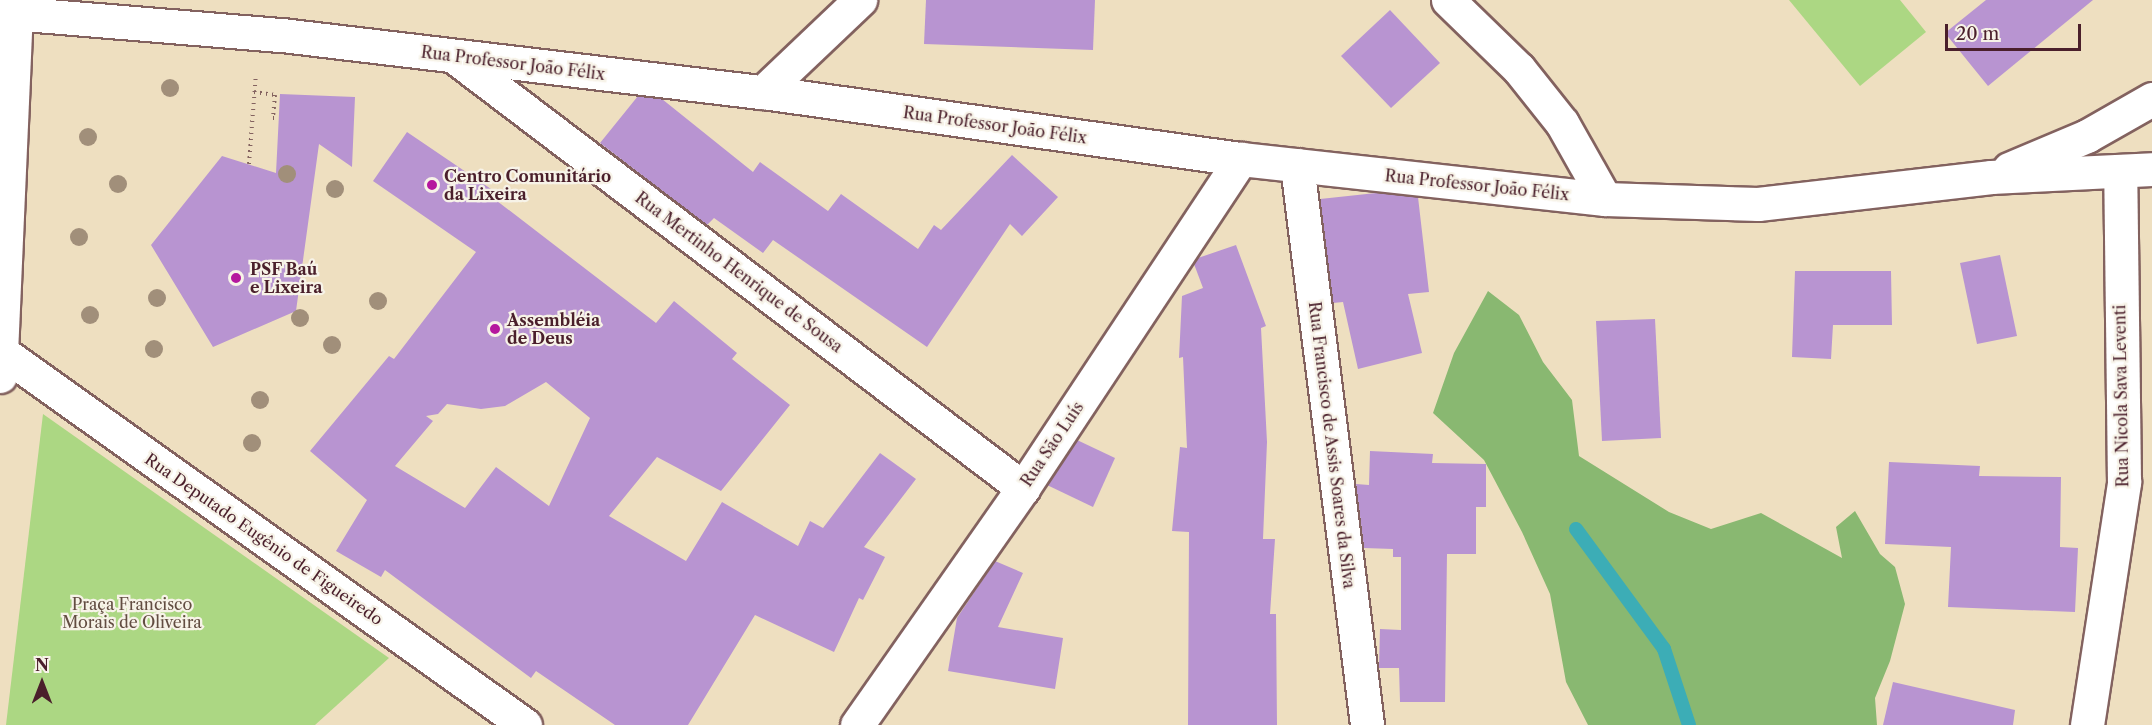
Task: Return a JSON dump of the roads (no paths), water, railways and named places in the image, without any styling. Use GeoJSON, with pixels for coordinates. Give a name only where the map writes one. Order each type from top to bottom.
{"type":"FeatureCollection","features":[{"type":"Feature","properties":{"kind":"street"},"geometry":{"type":"LineString","coordinates":[[763,92],[860,0]]}},
{"type":"Feature","properties":{"kind":"street"},"geometry":{"type":"LineString","coordinates":[[1448,0],[1519,69],[1562,123],[1605,199]]}},
{"type":"Feature","properties":{"kind":"street"},"geometry":{"type":"LineString","coordinates":[[2,366],[8,11]]}},
{"type":"Feature","properties":{"kind":"street","name":"Rua Professor João Félix"},"geometry":{"type":"LineString","coordinates":[[8,11],[165,11],[282,35],[763,92],[1241,159],[1605,199],[1758,204],[1991,177]]}},
{"type":"Feature","properties":{"kind":"street","name":"Rua Mertinho Henrique de Sousa"},"geometry":{"type":"LineString","coordinates":[[454,57],[1023,488]]}},
{"type":"Feature","properties":{"kind":"street"},"geometry":{"type":"LineString","coordinates":[[1991,177],[2087,136],[2152,99]]}},
{"type":"Feature","properties":{"kind":"street","name":"Rua São Luís"},"geometry":{"type":"LineString","coordinates":[[857,725],[1023,488],[1241,159]]}},
{"type":"Feature","properties":{"kind":"street","name":"Rua Francisco de Assis Soares da Silva"},"geometry":{"type":"LineString","coordinates":[[1297,165],[1367,725]]}},
{"type":"Feature","properties":{"kind":"street"},"geometry":{"type":"LineString","coordinates":[[1991,177],[2136,170]]}},
{"type":"Feature","properties":{"kind":"street","name":"Rua Nicola Sava Leventi"},"geometry":{"type":"LineString","coordinates":[[2086,725],[2124,482],[2136,170]]}},
{"type":"Feature","properties":{"kind":"street","name":"Rua Deputado Eugênio de Figueiredo"},"geometry":{"type":"LineString","coordinates":[[2,366],[525,725]]}},
{"type":"Feature","properties":{"kind":"waterway"},"geometry":{"type":"LineString","coordinates":[[1576,529],[1664,649],[1689,725]]}},
{"type":"Feature","properties":{"kind":"place","name":"Centro Comunitário da Lixeira"},"geometry":{"type":"Point","coordinates":[432,185]}},
{"type":"Feature","properties":{"kind":"place","name":"PSF Baú e Lixeira"},"geometry":{"type":"Point","coordinates":[236,278]}},
{"type":"Feature","properties":{"kind":"place","name":"Assembléia de Deus"},"geometry":{"type":"Point","coordinates":[495,329]}},
{"type":"Feature","properties":{"kind":"park label","name":"Praça Francisco Morais de Oliveira"},"geometry":{"type":"Point","coordinates":[132,613]}}]}
